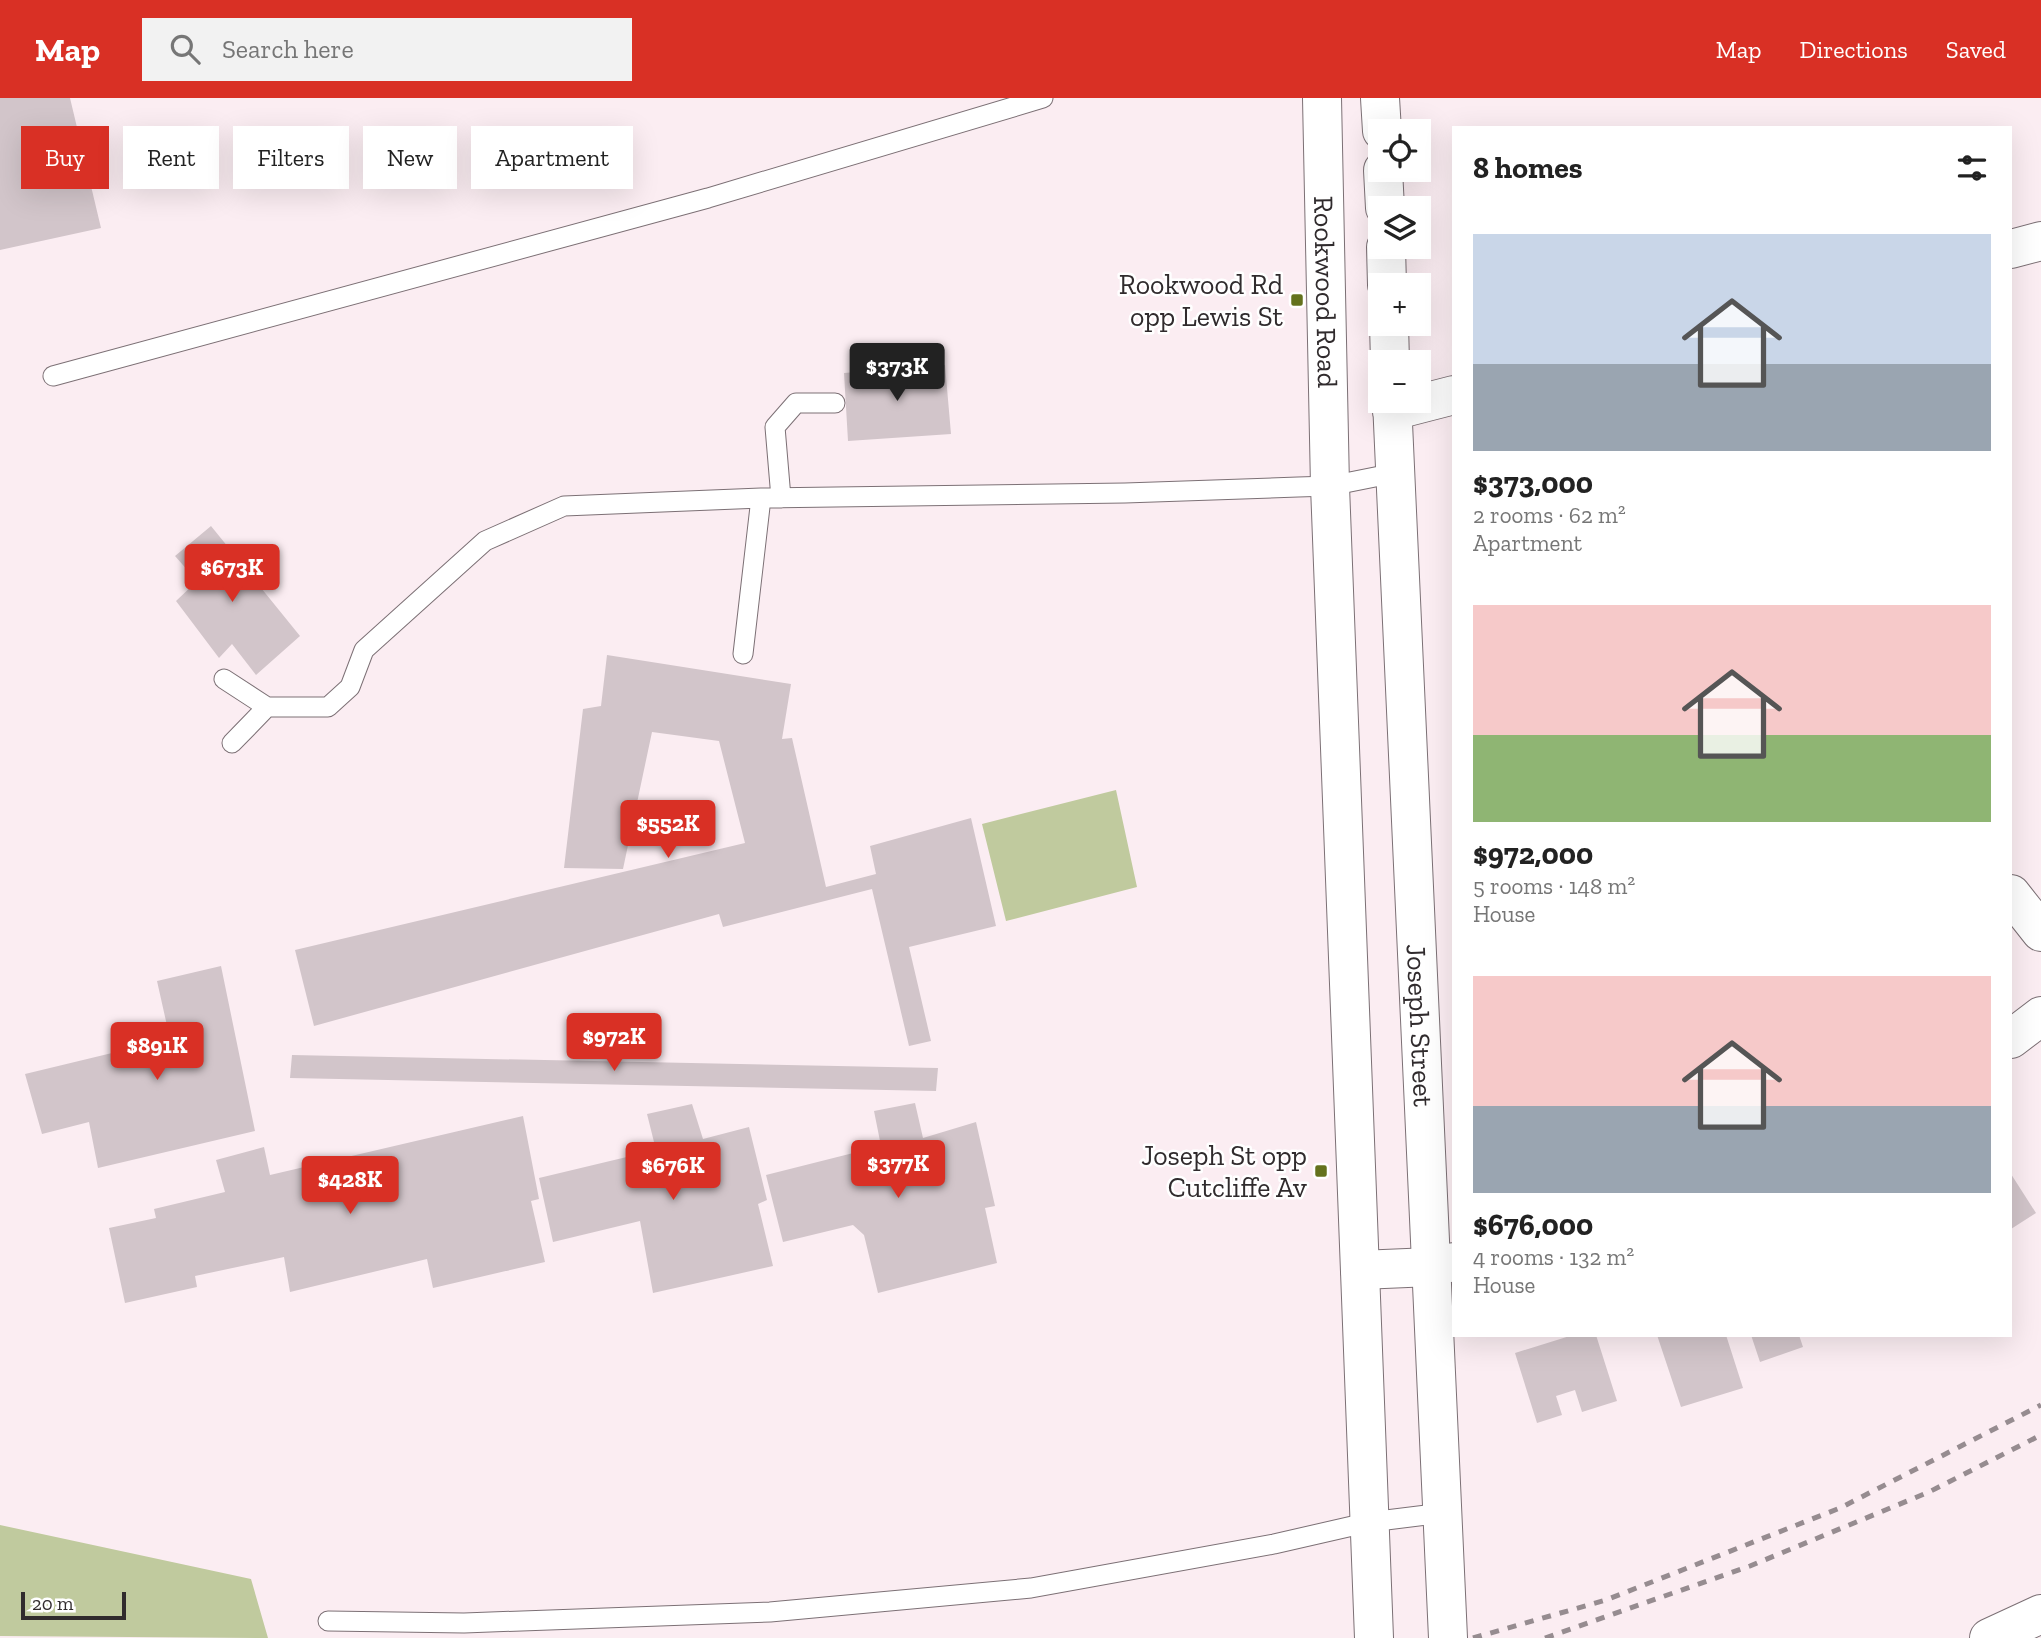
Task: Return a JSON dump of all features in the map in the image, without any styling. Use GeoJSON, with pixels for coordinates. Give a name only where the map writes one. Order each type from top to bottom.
{"type":"FeatureCollection","features":[{"type":"Feature","properties":{"kind":"main road","name":"Rookwood Road"},"geometry":{"type":"LineString","coordinates":[[1322,98],[1330,485]]}},
{"type":"Feature","properties":{"kind":"main road"},"geometry":{"type":"LineString","coordinates":[[1380,98],[1381,119]]}},
{"type":"Feature","properties":{"kind":"main road"},"geometry":{"type":"LineString","coordinates":[[2012,249],[2041,241]]}},
{"type":"Feature","properties":{"kind":"main road"},"geometry":{"type":"LineString","coordinates":[[1431,399],[1452,395]]}},
{"type":"Feature","properties":{"kind":"main road","name":"Joseph Street"},"geometry":{"type":"LineString","coordinates":[[1392,413],[1442,1264],[1443,1513],[1448,1638]]}},
{"type":"Feature","properties":{"kind":"main road"},"geometry":{"type":"LineString","coordinates":[[1330,485],[1374,1638]]}},
{"type":"Feature","properties":{"kind":"main road"},"geometry":{"type":"LineString","coordinates":[[2012,895],[2041,932]]}},
{"type":"Feature","properties":{"kind":"main road"},"geometry":{"type":"LineString","coordinates":[[2012,1038],[2041,1016]]}},
{"type":"Feature","properties":{"kind":"main road"},"geometry":{"type":"LineString","coordinates":[[1360,1270],[1442,1264]]}},
{"type":"Feature","properties":{"kind":"main road"},"geometry":{"type":"LineString","coordinates":[[1989,1638],[2041,1614]]}},
{"type":"Feature","properties":{"kind":"lane"},"geometry":{"type":"LineString","coordinates":[[53,376],[708,198],[1043,98]]}},
{"type":"Feature","properties":{"kind":"lane"},"geometry":{"type":"LineString","coordinates":[[743,654],[771,498],[775,427],[796,403],[835,402]]}},
{"type":"Feature","properties":{"kind":"lane"},"geometry":{"type":"LineString","coordinates":[[224,679],[267,707],[328,707],[350,687],[364,650],[485,541],[564,506],[771,498],[1137,493],[1330,485],[1395,473]]}},
{"type":"Feature","properties":{"kind":"lane"},"geometry":{"type":"LineString","coordinates":[[232,743],[267,707]]}},
{"type":"Feature","properties":{"kind":"lane"},"geometry":{"type":"LineString","coordinates":[[328,1621],[464,1623],[771,1612],[1031,1588],[1274,1544],[1370,1522],[1443,1513]]}},
{"type":"Feature","properties":{"kind":"green space"},"geometry":{"type":"Polygon","coordinates":[[[1116,790],[1137,887],[1006,921],[982,824],[1116,790]]]}},
{"type":"Feature","properties":{"kind":"green space"},"geometry":{"type":"Polygon","coordinates":[[[0,1525],[251,1579],[268,1638],[0,1636],[0,1525]]]}},
{"type":"Feature","properties":{"kind":"building"},"geometry":{"type":"Polygon","coordinates":[[[0,98],[70,98],[77,126],[21,126],[21,189],[92,189],[101,228],[0,250],[0,98]]]}},
{"type":"Feature","properties":{"kind":"building"},"geometry":{"type":"Polygon","coordinates":[[[945,365],[951,434],[848,441],[844,373],[945,365]]]}},
{"type":"Feature","properties":{"kind":"building"},"geometry":{"type":"Polygon","coordinates":[[[211,526],[300,636],[256,675],[232,644],[219,658],[176,601],[197,581],[175,556],[211,526]]]}},
{"type":"Feature","properties":{"kind":"building"},"geometry":{"type":"Polygon","coordinates":[[[607,655],[791,684],[782,739],[792,738],[826,887],[876,874],[870,846],[971,818],[996,926],[909,947],[931,1041],[909,1046],[872,889],[723,927],[719,914],[314,1026],[295,950],[745,843],[719,741],[652,732],[623,869],[564,868],[583,709],[601,706],[607,655]]]}},
{"type":"Feature","properties":{"kind":"building"},"geometry":{"type":"Polygon","coordinates":[[[221,966],[255,1131],[98,1168],[89,1122],[42,1134],[25,1074],[170,1039],[157,981],[221,966]]]}},
{"type":"Feature","properties":{"kind":"building"},"geometry":{"type":"Polygon","coordinates":[[[292,1055],[938,1068],[936,1091],[290,1078],[292,1055]]]}},
{"type":"Feature","properties":{"kind":"building"},"geometry":{"type":"Polygon","coordinates":[[[915,1103],[923,1138],[976,1122],[995,1206],[985,1208],[997,1263],[878,1293],[864,1235],[853,1225],[783,1242],[766,1175],[881,1146],[874,1111],[915,1103]]]}},
{"type":"Feature","properties":{"kind":"building"},"geometry":{"type":"Polygon","coordinates":[[[692,1104],[703,1139],[749,1127],[767,1200],[758,1204],[773,1266],[653,1293],[640,1221],[553,1242],[539,1178],[656,1150],[647,1114],[692,1104]]]}},
{"type":"Feature","properties":{"kind":"building"},"geometry":{"type":"Polygon","coordinates":[[[523,1116],[539,1199],[531,1201],[545,1262],[433,1288],[427,1259],[290,1292],[284,1257],[195,1276],[197,1287],[125,1303],[109,1228],[156,1218],[154,1209],[225,1192],[216,1160],[264,1147],[270,1175],[523,1116]]]}},
{"type":"Feature","properties":{"kind":"building"},"geometry":{"type":"Polygon","coordinates":[[[2012,1176],[2036,1213],[2012,1228],[2012,1176]]]}},
{"type":"Feature","properties":{"kind":"building"},"geometry":{"type":"Polygon","coordinates":[[[1567,1337],[1597,1337],[1617,1401],[1582,1412],[1575,1390],[1556,1396],[1562,1415],[1537,1423],[1515,1353],[1567,1337]]]}},
{"type":"Feature","properties":{"kind":"building"},"geometry":{"type":"Polygon","coordinates":[[[1658,1337],[1727,1337],[1743,1388],[1681,1407],[1658,1337]]]}},
{"type":"Feature","properties":{"kind":"building"},"geometry":{"type":"Polygon","coordinates":[[[1752,1337],[1800,1337],[1803,1347],[1760,1362],[1752,1337]]]}},
{"type":"Feature","properties":{"kind":"railway"},"geometry":{"type":"LineString","coordinates":[[1473,1638],[1606,1600],[1840,1508],[2041,1405]]}},
{"type":"Feature","properties":{"kind":"railway"},"geometry":{"type":"LineString","coordinates":[[1545,1638],[1750,1566],[1929,1492],[2041,1435]]}},
{"type":"Feature","properties":{"kind":"place","name":"Rookwood Rd opp Lewis St"},"geometry":{"type":"Point","coordinates":[1297,300]}},
{"type":"Feature","properties":{"kind":"place","name":"Joseph St opp Cutcliffe Av"},"geometry":{"type":"Point","coordinates":[1321,1171]}}]}
